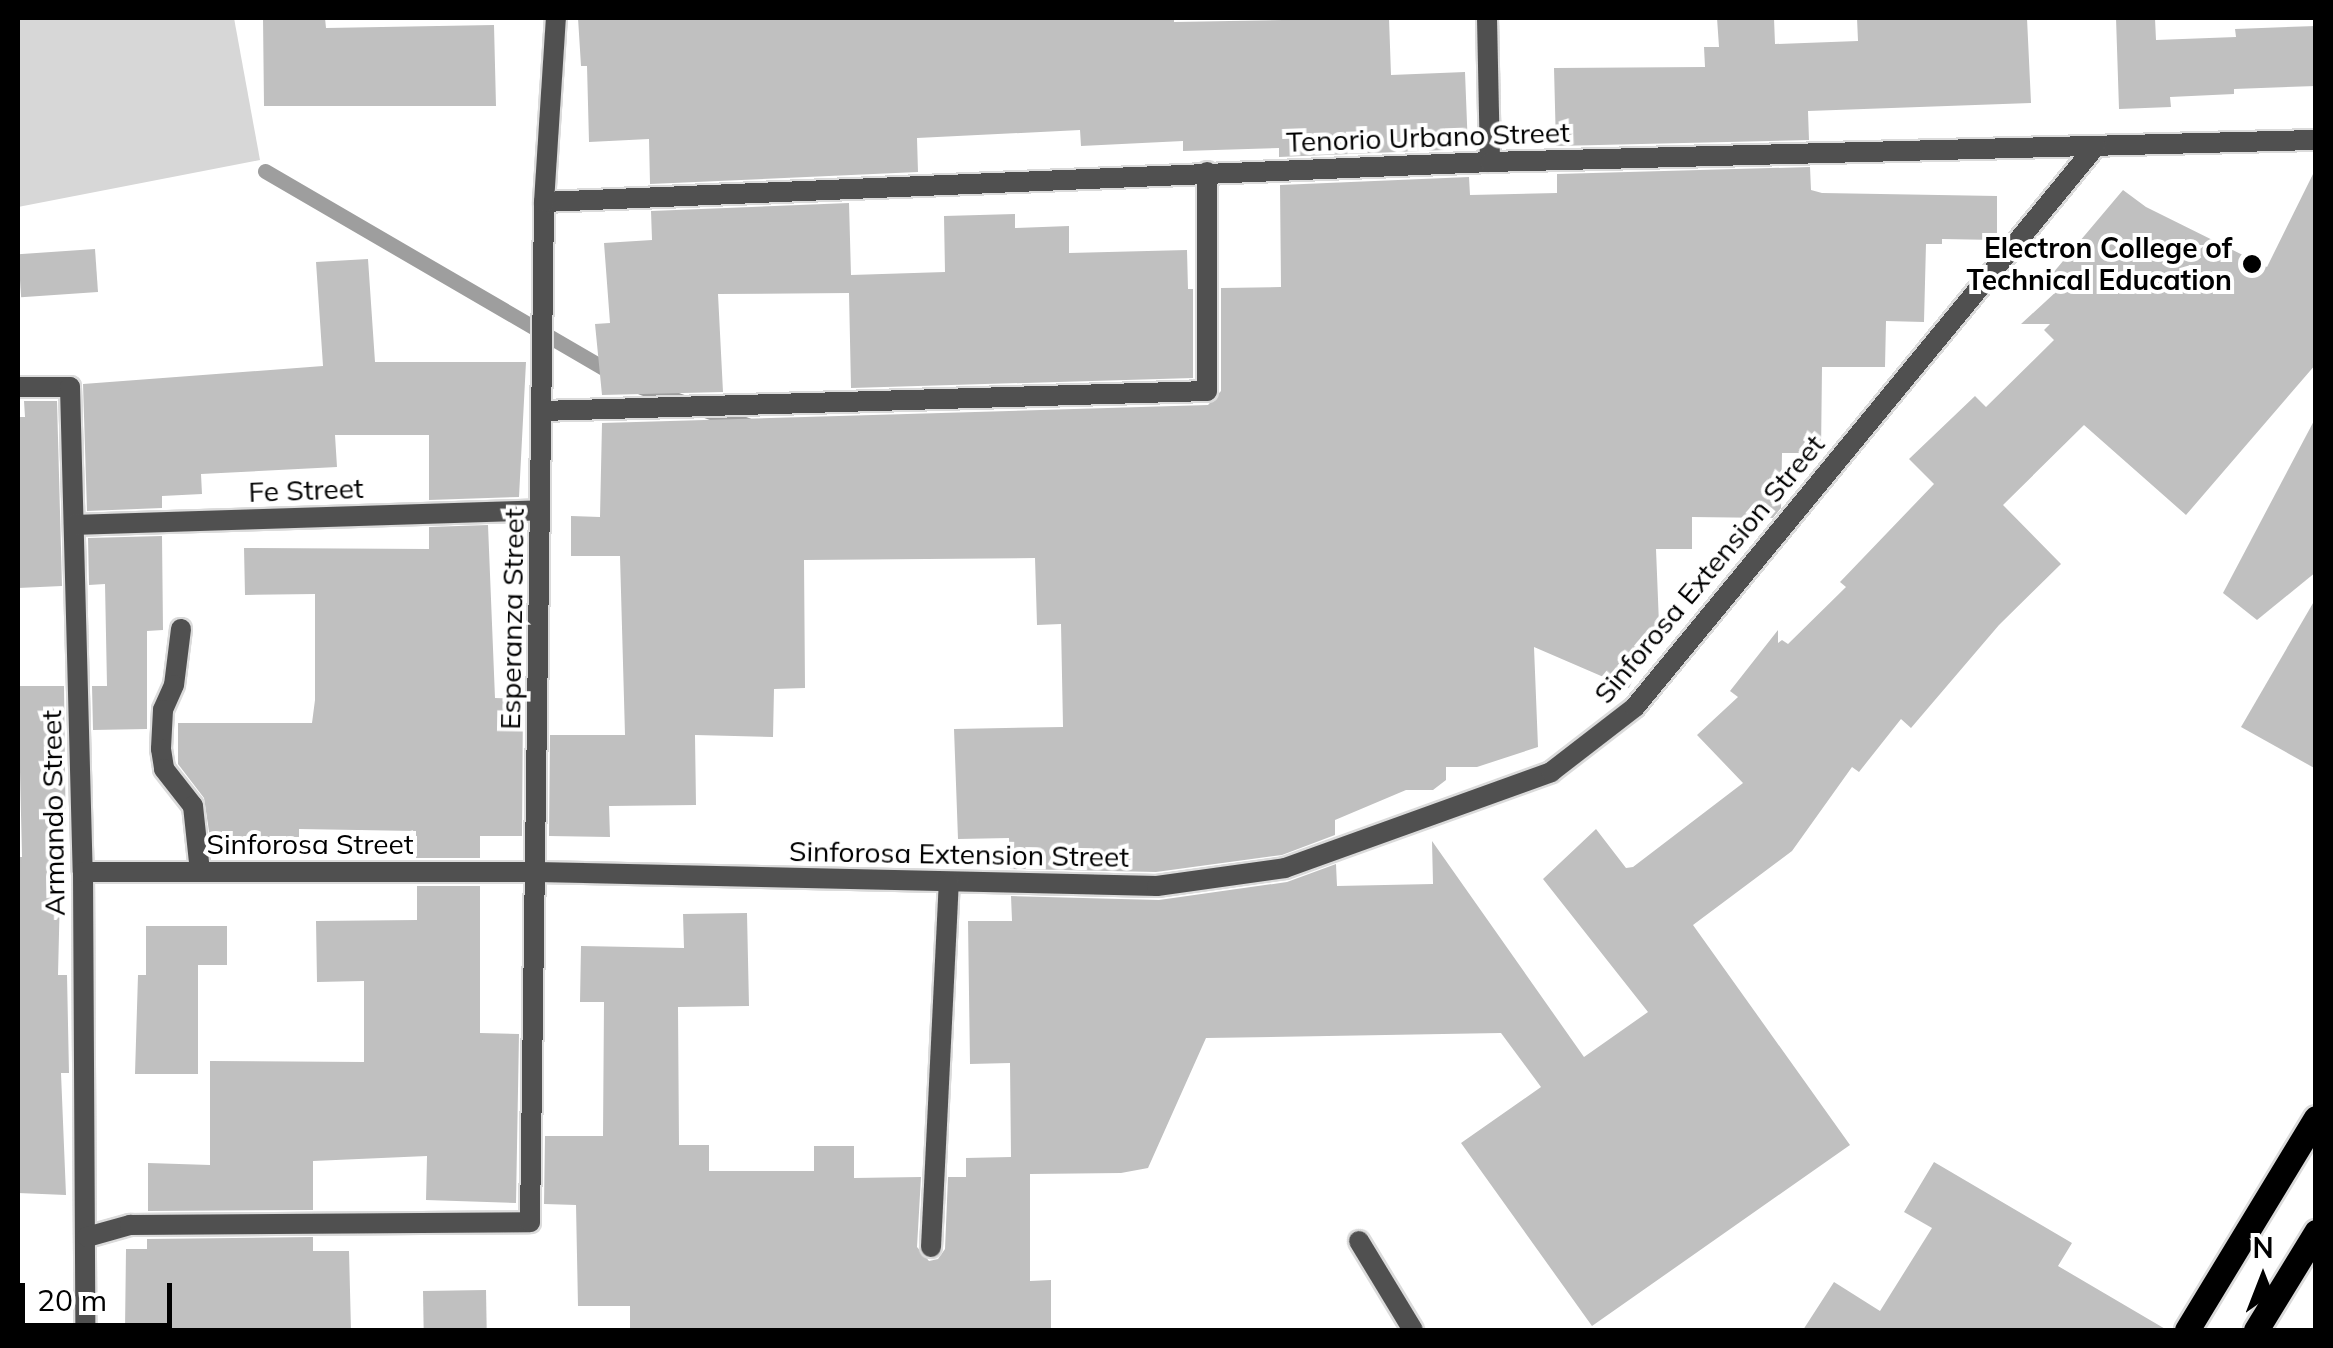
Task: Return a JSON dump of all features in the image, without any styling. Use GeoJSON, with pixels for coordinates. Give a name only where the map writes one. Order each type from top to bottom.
{"type":"FeatureCollection","features":[{"type":"Feature","properties":{"kind":"main road"},"geometry":{"type":"LineString","coordinates":[[2187,1330],[2316,1118]]}},
{"type":"Feature","properties":{"kind":"main road"},"geometry":{"type":"LineString","coordinates":[[2256,1330],[2316,1232]]}},
{"type":"Feature","properties":{"kind":"street","name":"Esperanza Street"},"geometry":{"type":"LineString","coordinates":[[87,1237],[130,1225],[530,1222],[544,202],[556,18]]}},
{"type":"Feature","properties":{"kind":"street"},"geometry":{"type":"LineString","coordinates":[[1487,18],[1490,162]]}},
{"type":"Feature","properties":{"kind":"street","name":"Tenorio Urbano Street"},"geometry":{"type":"LineString","coordinates":[[544,202],[1490,162],[2316,140]]}},
{"type":"Feature","properties":{"kind":"street","name":"Sinforosa Extension Street"},"geometry":{"type":"LineString","coordinates":[[537,872],[1157,886],[1285,868],[1552,772],[1635,707],[2095,147]]}},
{"type":"Feature","properties":{"kind":"street"},"geometry":{"type":"LineString","coordinates":[[542,411],[1207,391],[1207,172]]}},
{"type":"Feature","properties":{"kind":"street","name":"Armando Street"},"geometry":{"type":"LineString","coordinates":[[18,388],[70,387],[83,872],[85,1330]]}},
{"type":"Feature","properties":{"kind":"street","name":"Fe Street"},"geometry":{"type":"LineString","coordinates":[[74,526],[540,510]]}},
{"type":"Feature","properties":{"kind":"street"},"geometry":{"type":"LineString","coordinates":[[181,629],[174,685],[163,710],[162,749],[164,769],[194,806],[200,872]]}},
{"type":"Feature","properties":{"kind":"street","name":"Sinforosa Street"},"geometry":{"type":"LineString","coordinates":[[83,872],[537,872]]}},
{"type":"Feature","properties":{"kind":"street"},"geometry":{"type":"LineString","coordinates":[[930,1246],[948,882]]}},
{"type":"Feature","properties":{"kind":"street"},"geometry":{"type":"LineString","coordinates":[[1359,1240],[1413,1330]]}},
{"type":"Feature","properties":{"kind":"shaded area"},"geometry":{"type":"Polygon","coordinates":[[[18,18],[234,18],[260,160],[18,207],[18,18]]]}},
{"type":"Feature","properties":{"kind":"building"},"geometry":{"type":"Polygon","coordinates":[[[263,18],[325,18],[326,28],[494,25],[496,106],[264,106],[263,18]]]}},
{"type":"Feature","properties":{"kind":"building"},"geometry":{"type":"Polygon","coordinates":[[[578,18],[1174,18],[1174,22],[1389,18],[1391,75],[1465,72],[1468,149],[1279,157],[1279,148],[1183,151],[1183,141],[1081,146],[1080,130],[917,138],[918,172],[650,184],[649,139],[589,142],[587,66],[581,66],[578,18]]]}},
{"type":"Feature","properties":{"kind":"building"},"geometry":{"type":"Polygon","coordinates":[[[1717,18],[1774,18],[1775,44],[1858,41],[1857,18],[2027,18],[2031,103],[1808,111],[1809,140],[1556,146],[1554,68],[1705,67],[1704,47],[1719,47],[1717,18]]]}},
{"type":"Feature","properties":{"kind":"building"},"geometry":{"type":"Polygon","coordinates":[[[2116,18],[2155,18],[2156,40],[2236,37],[2235,29],[2316,26],[2316,86],[2234,89],[2234,94],[2170,97],[2171,107],[2119,109],[2116,18]]]}},
{"type":"Feature","properties":{"kind":"building"},"geometry":{"type":"Polygon","coordinates":[[[1810,167],[1811,190],[1822,193],[1997,196],[1997,240],[1942,239],[1942,244],[1926,244],[1924,322],[1886,321],[1885,367],[1822,367],[1821,453],[1782,453],[1781,508],[1773,518],[1692,517],[1692,549],[1656,549],[1659,624],[1629,688],[1534,647],[1538,747],[1477,767],[1446,767],[1446,780],[1433,790],[1406,790],[1335,820],[1335,835],[1282,855],[1156,872],[1010,869],[1009,838],[958,839],[954,729],[1063,727],[1061,624],[1037,625],[1035,558],[804,560],[805,688],[774,689],[773,737],[695,735],[696,805],[609,806],[610,837],[549,836],[550,735],[625,735],[620,556],[571,556],[571,516],[600,517],[602,423],[1208,405],[1221,391],[1221,288],[1281,287],[1280,185],[1469,177],[1470,195],[1557,193],[1557,174],[1810,167]]]}},
{"type":"Feature","properties":{"kind":"building"},"geometry":{"type":"Polygon","coordinates":[[[2316,168],[2316,364],[2186,515],[2084,425],[2003,505],[2061,564],[1999,625],[1911,728],[1901,719],[1859,772],[1852,767],[1792,851],[1693,925],[1850,1145],[1592,1326],[1461,1143],[1541,1087],[1501,1033],[1206,1038],[1148,1168],[1121,1173],[1030,1174],[1030,1281],[1051,1280],[1051,1330],[630,1330],[630,1306],[578,1306],[576,1205],[544,1204],[545,1136],[603,1136],[604,1002],[580,1002],[581,946],[684,948],[683,914],[747,913],[749,1006],[678,1007],[679,1145],[709,1145],[709,1171],[814,1171],[814,1146],[854,1146],[854,1178],[921,1177],[917,1247],[929,1261],[938,1259],[945,1249],[948,1177],[966,1177],[966,1158],[1011,1157],[1010,1063],[970,1064],[968,921],[1012,921],[1011,896],[1159,900],[1287,882],[1336,864],[1337,886],[1433,884],[1432,841],[1584,1057],[1648,1012],[1543,879],[1596,829],[1626,868],[1633,867],[1743,783],[1697,735],[1738,697],[1730,691],[1778,630],[1778,643],[1782,640],[1788,644],[1846,587],[1840,582],[1934,484],[1909,459],[1975,396],[1986,407],[2054,340],[2044,330],[2050,324],[2021,324],[2058,290],[2047,280],[2123,190],[2146,207],[2267,267],[2316,168]]]}},
{"type":"Feature","properties":{"kind":"building"},"geometry":{"type":"Polygon","coordinates":[[[849,203],[851,275],[945,272],[944,216],[1015,214],[1015,228],[1069,226],[1069,253],[1187,250],[1188,289],[1193,289],[1193,378],[851,388],[849,293],[718,294],[723,392],[602,395],[595,324],[610,323],[604,243],[652,240],[651,211],[849,203]]]}},
{"type":"Feature","properties":{"kind":"building"},"geometry":{"type":"Polygon","coordinates":[[[95,249],[98,292],[21,297],[18,254],[95,249]]]}},
{"type":"Feature","properties":{"kind":"building"},"geometry":{"type":"Polygon","coordinates":[[[368,259],[375,362],[526,362],[519,497],[429,500],[429,435],[335,435],[337,467],[201,474],[202,494],[162,496],[162,508],[87,511],[83,384],[323,366],[316,262],[368,259]]]}},
{"type":"Feature","properties":{"kind":"building"},"geometry":{"type":"Polygon","coordinates":[[[24,401],[57,401],[62,586],[18,588],[18,417],[25,417],[24,401]]]}},
{"type":"Feature","properties":{"kind":"building"},"geometry":{"type":"Polygon","coordinates":[[[2316,417],[2316,572],[2257,620],[2223,593],[2316,417]]]}},
{"type":"Feature","properties":{"kind":"building"},"geometry":{"type":"Polygon","coordinates":[[[488,525],[495,698],[523,699],[522,836],[480,836],[480,858],[416,858],[416,831],[299,829],[299,837],[210,838],[204,798],[178,764],[178,723],[312,723],[315,700],[315,594],[245,595],[244,548],[429,549],[429,527],[488,525]]]}},
{"type":"Feature","properties":{"kind":"building"},"geometry":{"type":"Polygon","coordinates":[[[162,536],[163,630],[147,631],[147,729],[93,730],[92,686],[107,686],[105,584],[89,585],[88,538],[162,536]]]}},
{"type":"Feature","properties":{"kind":"building"},"geometry":{"type":"Polygon","coordinates":[[[2316,598],[2316,769],[2241,727],[2316,598]]]}},
{"type":"Feature","properties":{"kind":"building"},"geometry":{"type":"Polygon","coordinates":[[[18,686],[64,686],[66,851],[61,851],[58,975],[67,975],[69,1073],[61,1073],[66,1195],[18,1193],[18,857],[22,857],[18,686]]]}},
{"type":"Feature","properties":{"kind":"building"},"geometry":{"type":"Polygon","coordinates":[[[417,886],[480,886],[480,1033],[519,1034],[516,1203],[426,1200],[427,1156],[313,1161],[313,1210],[148,1211],[148,1163],[210,1165],[210,1061],[364,1062],[364,981],[317,982],[316,921],[417,920],[417,886]]]}},
{"type":"Feature","properties":{"kind":"building"},"geometry":{"type":"Polygon","coordinates":[[[146,926],[227,926],[227,965],[198,965],[198,1074],[135,1074],[138,975],[146,975],[146,926]]]}},
{"type":"Feature","properties":{"kind":"building"},"geometry":{"type":"Polygon","coordinates":[[[1934,1162],[2072,1243],[2058,1266],[2167,1330],[1803,1330],[1834,1282],[1880,1311],[1932,1228],[1904,1212],[1934,1162]]]}},
{"type":"Feature","properties":{"kind":"building"},"geometry":{"type":"Polygon","coordinates":[[[313,1237],[313,1251],[349,1251],[351,1330],[125,1330],[126,1249],[147,1249],[147,1239],[313,1237]]]}},
{"type":"Feature","properties":{"kind":"building"},"geometry":{"type":"Polygon","coordinates":[[[486,1290],[487,1330],[424,1330],[423,1291],[486,1290]]]}},
{"type":"Feature","properties":{"kind":"waterway"},"geometry":{"type":"LineString","coordinates":[[265,171],[616,375]]}},
{"type":"Feature","properties":{"kind":"waterway"},"geometry":{"type":"LineString","coordinates":[[641,387],[747,425]]}},
{"type":"Feature","properties":{"kind":"place","name":"Electron College of Technical Education"},"geometry":{"type":"Point","coordinates":[2252,264]}}]}
